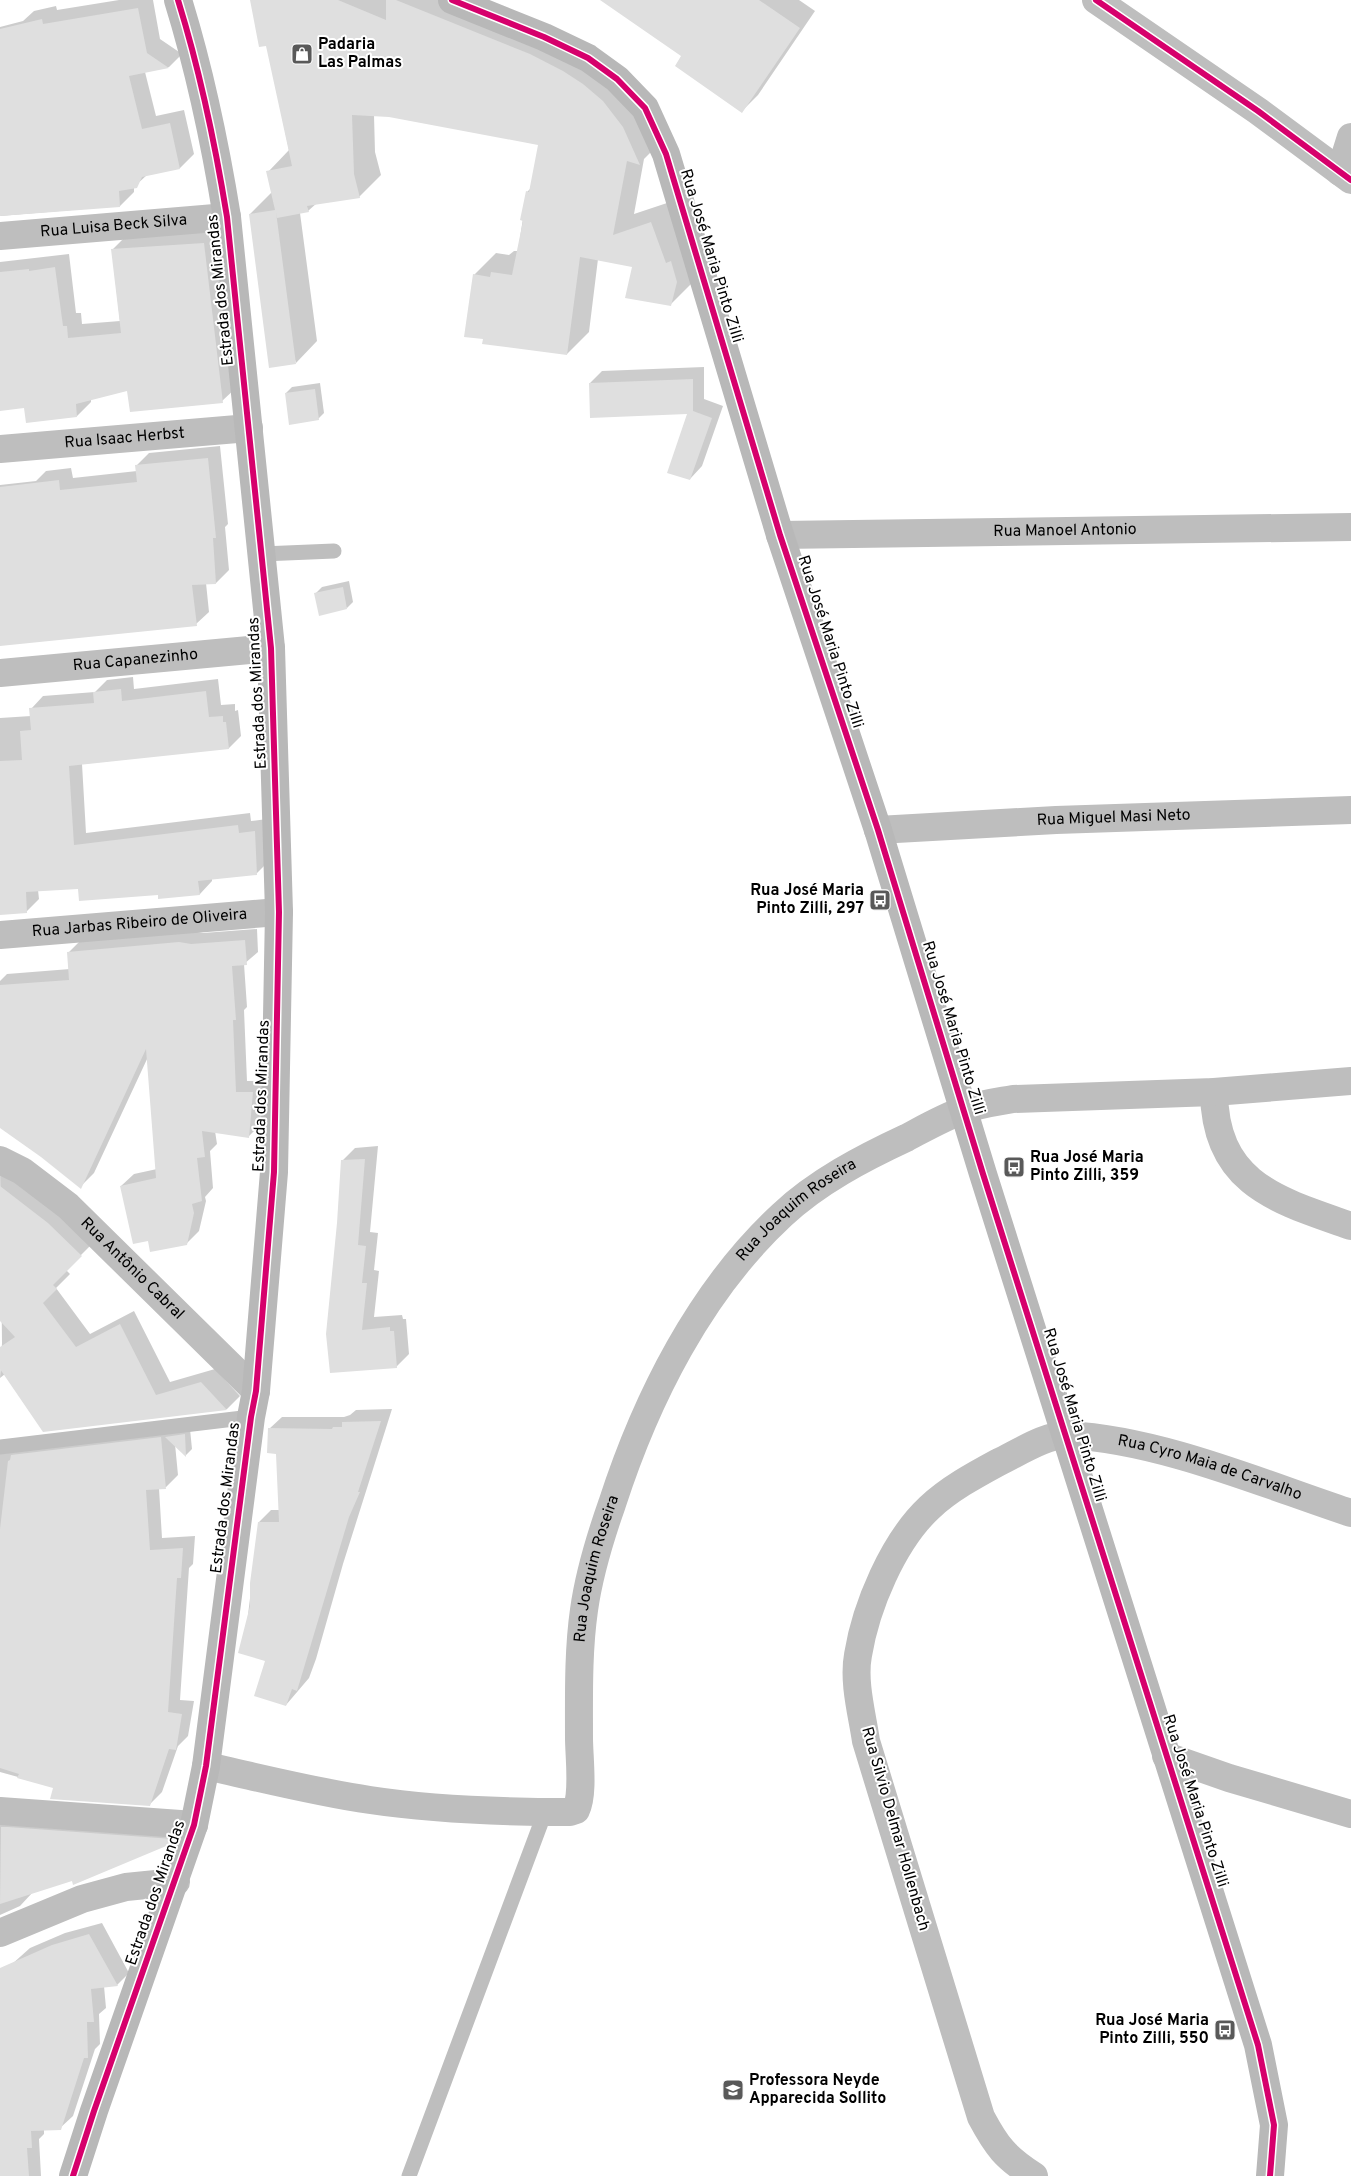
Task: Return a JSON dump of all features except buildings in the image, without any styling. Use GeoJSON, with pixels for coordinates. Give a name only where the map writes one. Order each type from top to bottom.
{"type":"FeatureCollection","features":[{"type":"Feature","properties":{"kind":"street","name":"Estrada dos Mirandas"},"geometry":{"type":"LineString","coordinates":[[73,2176],[176,1882],[194,1825],[206,1766],[253,1404],[274,1172],[279,912],[271,648],[227,216],[216,146],[193,48],[178,0]]}},
{"type":"Feature","properties":{"kind":"street","name":"Rua José Maria Pinto Zilli"},"geometry":{"type":"LineString","coordinates":[[452,0],[544,37],[588,58],[617,79],[644,108],[666,154],[780,536],[878,830],[963,1110],[1258,2045],[1274,2124],[1270,2176]]}},
{"type":"Feature","properties":{"kind":"street"},"geometry":{"type":"LineString","coordinates":[[1096,0],[1125,8],[1345,176],[1351,137]]}},
{"type":"Feature","properties":{"kind":"street","name":"Rua Luisa Beck Silva"},"geometry":{"type":"LineString","coordinates":[[0,236],[227,216]]}},
{"type":"Feature","properties":{"kind":"street","name":"Rua Isaac Herbst"},"geometry":{"type":"LineString","coordinates":[[0,449],[249,428]]}},
{"type":"Feature","properties":{"kind":"street","name":"Rua Manoel Antonio"},"geometry":{"type":"LineString","coordinates":[[780,536],[1351,527]]}},
{"type":"Feature","properties":{"kind":"street","name":"Rua Capanezinho"},"geometry":{"type":"LineString","coordinates":[[0,674],[271,648]]}},
{"type":"Feature","properties":{"kind":"street","name":"Rua Miguel Masi Neto"},"geometry":{"type":"LineString","coordinates":[[878,830],[1056,820],[1351,810]]}},
{"type":"Feature","properties":{"kind":"street","name":"Rua Jarbas Ribeiro de Oliveira"},"geometry":{"type":"LineString","coordinates":[[0,935],[279,912]]}},
{"type":"Feature","properties":{"kind":"street"},"geometry":{"type":"LineString","coordinates":[[963,1110],[1013,1099],[1214,1092],[1351,1081]]}},
{"type":"Feature","properties":{"kind":"street"},"geometry":{"type":"LineString","coordinates":[[1214,1092],[1214,1114],[1223,1144],[1231,1160],[1263,1191],[1300,1208],[1351,1226]]}},
{"type":"Feature","properties":{"kind":"street","name":"Rua Joaquim Roseira"},"geometry":{"type":"LineString","coordinates":[[206,1766],[326,1793],[372,1800],[452,1808],[545,1812],[570,1812],[577,1808],[580,1784],[579,1693],[584,1610],[597,1549],[623,1470],[656,1390],[697,1320],[739,1261],[782,1214],[829,1180],[893,1144],[963,1110]]}},
{"type":"Feature","properties":{"kind":"street","name":"Rua Antônio Cabral"},"geometry":{"type":"LineString","coordinates":[[0,1160],[22,1171],[68,1206],[253,1404]]}},
{"type":"Feature","properties":{"kind":"street","name":"Rua Cyro Maia de Carvalho"},"geometry":{"type":"LineString","coordinates":[[1066,1435],[1120,1441],[1156,1449],[1351,1514]]}},
{"type":"Feature","properties":{"kind":"street","name":"Rua Silvio Delmar Hollenbach"},"geometry":{"type":"LineString","coordinates":[[1034,2176],[1011,2161],[996,2144],[981,2117],[866,1741],[858,1684],[857,1656],[870,1607],[890,1561],[914,1525],[930,1507],[976,1475],[1035,1444],[1066,1435]]}},
{"type":"Feature","properties":{"kind":"street"},"geometry":{"type":"LineString","coordinates":[[1166,1756],[1229,1778],[1351,1814]]}},
{"type":"Feature","properties":{"kind":"street"},"geometry":{"type":"LineString","coordinates":[[0,1811],[194,1825]]}},
{"type":"Feature","properties":{"kind":"street"},"geometry":{"type":"LineString","coordinates":[[0,1933],[82,1899],[126,1887],[176,1882]]}},
{"type":"Feature","properties":{"kind":"lane"},"geometry":{"type":"LineString","coordinates":[[262,554],[334,551]]}},
{"type":"Feature","properties":{"kind":"lane"},"geometry":{"type":"LineString","coordinates":[[0,1447],[253,1404]]}},
{"type":"Feature","properties":{"kind":"lane"},"geometry":{"type":"LineString","coordinates":[[409,2176],[545,1812]]}},
{"type":"Feature","properties":{"kind":"cycle path"},"geometry":{"type":"LineString","coordinates":[[73,2176],[194,1825],[206,1766],[251,1417],[256,1391],[274,1172],[279,912],[271,648],[227,217],[206,107],[178,0]]}},
{"type":"Feature","properties":{"kind":"cycle path"},"geometry":{"type":"LineString","coordinates":[[452,0],[544,37],[588,58],[617,79],[645,108],[666,154],[780,535],[878,830],[983,1174],[1258,2045],[1274,2125],[1270,2176]]}},
{"type":"Feature","properties":{"kind":"cycle path"},"geometry":{"type":"LineString","coordinates":[[1096,0],[1258,111],[1351,180]]}},
{"type":"Feature","properties":{"kind":"place","name":"Padaria Las Palmas"},"geometry":{"type":"Point","coordinates":[302,54]}},
{"type":"Feature","properties":{"kind":"place","name":"Rua José Maria Pinto Zilli, 297"},"geometry":{"type":"Point","coordinates":[880,900]}},
{"type":"Feature","properties":{"kind":"place","name":"Rua José Maria Pinto Zilli, 359"},"geometry":{"type":"Point","coordinates":[1014,1167]}},
{"type":"Feature","properties":{"kind":"place","name":"Rua José Maria Pinto Zilli, 550"},"geometry":{"type":"Point","coordinates":[1225,2030]}},
{"type":"Feature","properties":{"kind":"place","name":"Professora Neyde Apparecida Sollito"},"geometry":{"type":"Point","coordinates":[733,2090]}}]}
